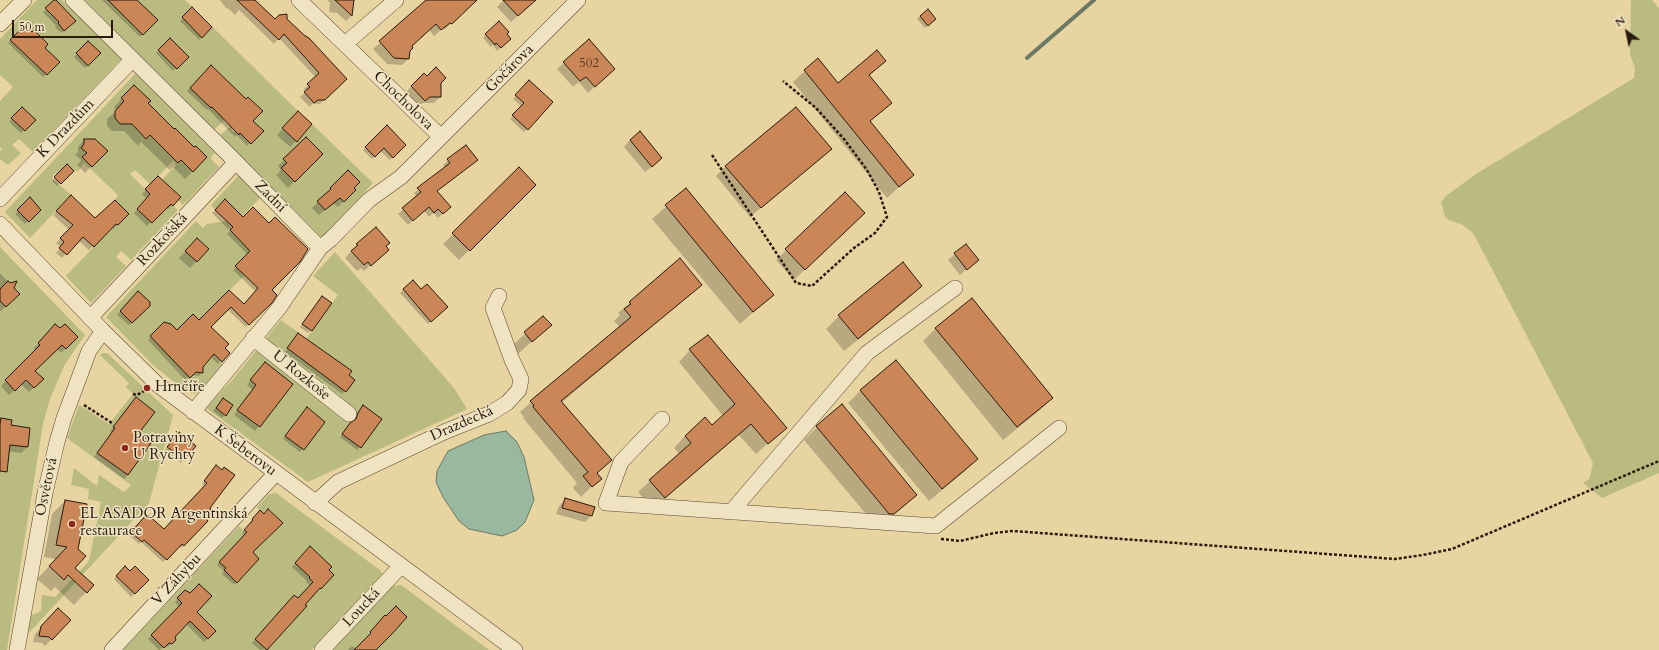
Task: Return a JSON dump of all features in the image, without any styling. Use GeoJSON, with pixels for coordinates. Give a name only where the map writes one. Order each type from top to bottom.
{"type":"FeatureCollection","features":[{"type":"Feature","properties":{"kind":"street"},"geometry":{"type":"LineString","coordinates":[[0,24],[24,0]]}},
{"type":"Feature","properties":{"kind":"street","name":"Zadní"},"geometry":{"type":"LineString","coordinates":[[73,0],[320,248]]}},
{"type":"Feature","properties":{"kind":"street","name":"Chocholova"},"geometry":{"type":"LineString","coordinates":[[299,0],[441,138],[401,177],[369,200],[331,239],[320,248]]}},
{"type":"Feature","properties":{"kind":"street"},"geometry":{"type":"LineString","coordinates":[[345,44],[396,0]]}},
{"type":"Feature","properties":{"kind":"street","name":"Gočárova"},"geometry":{"type":"LineString","coordinates":[[441,138],[578,0]]}},
{"type":"Feature","properties":{"kind":"street","name":"K Drazdům"},"geometry":{"type":"LineString","coordinates":[[0,198],[132,60]]}},
{"type":"Feature","properties":{"kind":"street","name":"Rozkošská"},"geometry":{"type":"LineString","coordinates":[[90,318],[236,162]]}},
{"type":"Feature","properties":{"kind":"street","name":"K Šeberovu"},"geometry":{"type":"LineString","coordinates":[[0,224],[102,331],[158,385],[275,474],[515,650]]}},
{"type":"Feature","properties":{"kind":"street"},"geometry":{"type":"LineString","coordinates":[[193,412],[279,308],[320,248]]}},
{"type":"Feature","properties":{"kind":"street"},"geometry":{"type":"LineString","coordinates":[[731,512],[867,353],[955,288]]}},
{"type":"Feature","properties":{"kind":"street","name":"Drazdecká"},"geometry":{"type":"LineString","coordinates":[[315,503],[338,482],[444,432],[489,414],[507,403],[519,390],[522,379],[512,360],[493,308],[499,296]]}},
{"type":"Feature","properties":{"kind":"street","name":"Osvětová"},"geometry":{"type":"LineString","coordinates":[[17,650],[45,494],[57,442],[64,418],[89,351],[102,331]]}},
{"type":"Feature","properties":{"kind":"street","name":"U Rozkoše"},"geometry":{"type":"LineString","coordinates":[[253,338],[349,414]]}},
{"type":"Feature","properties":{"kind":"street"},"geometry":{"type":"LineString","coordinates":[[662,419],[621,462],[606,503],[936,526],[1059,428]]}},
{"type":"Feature","properties":{"kind":"street","name":"V Záhybu"},"geometry":{"type":"LineString","coordinates":[[112,650],[275,474]]}},
{"type":"Feature","properties":{"kind":"street","name":"Loucká"},"geometry":{"type":"LineString","coordinates":[[322,650],[401,566]]}},
{"type":"Feature","properties":{"kind":"path"},"geometry":{"type":"LineString","coordinates":[[712,155],[796,283],[812,286],[854,248],[875,232],[887,217],[879,192],[867,170],[844,139],[816,108],[784,81]]}},
{"type":"Feature","properties":{"kind":"path"},"geometry":{"type":"LineString","coordinates":[[133,394],[137,395],[147,390]]}},
{"type":"Feature","properties":{"kind":"path"},"geometry":{"type":"LineString","coordinates":[[78,402],[112,423]]}},
{"type":"Feature","properties":{"kind":"path"},"geometry":{"type":"LineString","coordinates":[[937,539],[960,541],[994,533],[1013,531],[1394,559],[1452,549],[1659,461]]}},
{"type":"Feature","properties":{"kind":"shaded area"},"geometry":{"type":"Polygon","coordinates":[[[37,0],[62,0],[121,59],[33,152],[19,139],[12,145],[21,153],[8,165],[0,159],[0,151],[2,149],[0,147],[0,101],[13,87],[0,75],[0,39],[37,0]]]}},
{"type":"Feature","properties":{"kind":"shaded area"},"geometry":{"type":"Polygon","coordinates":[[[85,0],[185,0],[298,111],[282,128],[308,129],[312,124],[373,183],[323,239],[220,135],[231,126],[231,130],[233,132],[235,131],[239,134],[263,131],[252,122],[262,111],[249,97],[214,130],[85,0]]]}},
{"type":"Feature","properties":{"kind":"shaded area"},"geometry":{"type":"Polygon","coordinates":[[[1631,0],[1652,0],[1659,8],[1659,473],[1602,498],[1583,483],[1590,477],[1593,463],[1479,244],[1472,232],[1463,225],[1445,217],[1441,202],[1446,196],[1476,174],[1634,78],[1635,68],[1630,54],[1631,0]]]}},
{"type":"Feature","properties":{"kind":"shaded area"},"geometry":{"type":"Polygon","coordinates":[[[136,73],[215,153],[211,157],[219,167],[183,205],[178,200],[181,197],[162,180],[176,165],[173,161],[150,184],[135,170],[130,174],[147,191],[171,204],[178,210],[131,260],[121,251],[116,257],[126,266],[91,303],[66,276],[109,231],[112,218],[118,225],[129,215],[115,200],[118,195],[84,163],[78,171],[74,171],[66,164],[57,174],[55,173],[52,178],[71,195],[30,238],[5,212],[136,73]]]}},
{"type":"Feature","properties":{"kind":"shaded area"},"geometry":{"type":"Polygon","coordinates":[[[239,175],[260,198],[229,230],[237,238],[247,227],[254,247],[245,275],[199,320],[193,314],[183,325],[223,364],[199,392],[195,394],[187,392],[154,366],[106,317],[196,221],[203,228],[207,224],[227,221],[236,211],[225,199],[215,210],[211,205],[239,175]]]}},
{"type":"Feature","properties":{"kind":"shaded area"},"geometry":{"type":"Polygon","coordinates":[[[0,247],[85,335],[65,364],[50,399],[43,424],[7,650],[0,650],[0,247]]]}},
{"type":"Feature","properties":{"kind":"shaded area"},"geometry":{"type":"Polygon","coordinates":[[[335,252],[454,388],[467,409],[308,482],[206,408],[234,378],[281,320],[299,333],[287,348],[304,361],[315,346],[306,339],[338,295],[313,276],[335,252]]]}},
{"type":"Feature","properties":{"kind":"shaded area"},"geometry":{"type":"Polygon","coordinates":[[[107,353],[173,415],[149,503],[27,635],[30,616],[41,611],[42,595],[55,597],[88,562],[90,556],[101,502],[88,499],[89,489],[71,485],[74,468],[97,486],[99,475],[124,492],[131,485],[67,438],[79,405],[109,424],[133,394],[126,387],[129,383],[100,355],[107,353]]]}},
{"type":"Feature","properties":{"kind":"shaded area"},"geometry":{"type":"Polygon","coordinates":[[[506,431],[517,442],[524,457],[534,500],[525,522],[517,530],[502,536],[469,529],[459,521],[443,497],[436,482],[437,471],[448,451],[484,435],[506,431]]]}},
{"type":"Feature","properties":{"kind":"shaded area"},"geometry":{"type":"Polygon","coordinates":[[[276,493],[381,571],[382,574],[312,650],[123,650],[239,526],[255,541],[261,535],[269,537],[282,523],[269,509],[264,514],[257,507],[269,494],[276,493]]]}},
{"type":"Feature","properties":{"kind":"shaded area"},"geometry":{"type":"Polygon","coordinates":[[[401,585],[489,650],[333,650],[393,586],[401,585]]]}},
{"type":"Feature","properties":{"kind":"building"},"geometry":{"type":"Polygon","coordinates":[[[56,0],[76,21],[64,31],[58,23],[59,22],[45,8],[56,0]]]}},
{"type":"Feature","properties":{"kind":"building"},"geometry":{"type":"Polygon","coordinates":[[[108,0],[137,0],[158,20],[143,35],[108,0]]]}},
{"type":"Feature","properties":{"kind":"building"},"geometry":{"type":"Polygon","coordinates":[[[237,0],[255,0],[275,19],[279,15],[287,14],[287,19],[309,38],[347,79],[325,100],[318,100],[314,103],[304,92],[310,87],[307,84],[319,73],[284,34],[279,40],[237,0]]]}},
{"type":"Feature","properties":{"kind":"building"},"geometry":{"type":"Polygon","coordinates":[[[335,0],[354,0],[352,16],[335,0]]]}},
{"type":"Feature","properties":{"kind":"building"},"geometry":{"type":"Polygon","coordinates":[[[426,0],[477,0],[452,24],[450,23],[441,30],[436,24],[412,46],[413,48],[410,51],[409,59],[394,58],[379,41],[426,0]]]}},
{"type":"Feature","properties":{"kind":"building"},"geometry":{"type":"Polygon","coordinates":[[[503,0],[536,0],[518,16],[503,0]]]}},
{"type":"Feature","properties":{"kind":"building"},"geometry":{"type":"Polygon","coordinates":[[[192,7],[212,27],[202,38],[182,17],[192,7]]]}},
{"type":"Feature","properties":{"kind":"building"},"geometry":{"type":"Polygon","coordinates":[[[928,9],[936,19],[928,26],[920,16],[928,9]]]}},
{"type":"Feature","properties":{"kind":"building"},"geometry":{"type":"Polygon","coordinates":[[[499,21],[509,32],[507,34],[511,39],[501,48],[496,43],[495,45],[485,34],[499,21]]]}},
{"type":"Feature","properties":{"kind":"building"},"geometry":{"type":"Polygon","coordinates":[[[25,25],[32,32],[34,30],[48,44],[45,48],[60,62],[47,75],[10,40],[25,25]]]}},
{"type":"Feature","properties":{"kind":"building"},"geometry":{"type":"Polygon","coordinates":[[[170,38],[189,57],[177,69],[158,50],[170,38]]]}},
{"type":"Feature","properties":{"kind":"building"},"geometry":{"type":"Polygon","coordinates":[[[589,39],[615,69],[595,87],[586,77],[580,81],[563,62],[589,39]]]}},
{"type":"Feature","properties":{"kind":"building"},"geometry":{"type":"Polygon","coordinates":[[[88,41],[101,53],[88,66],[76,53],[88,41]]]}},
{"type":"Feature","properties":{"kind":"building"},"geometry":{"type":"Polygon","coordinates":[[[877,50],[886,61],[869,75],[892,103],[870,121],[914,175],[899,187],[804,70],[818,58],[838,83],[877,50]]]}},
{"type":"Feature","properties":{"kind":"building"},"geometry":{"type":"Polygon","coordinates":[[[211,65],[246,99],[248,97],[263,111],[253,121],[264,131],[251,144],[240,133],[239,135],[212,107],[211,108],[190,88],[211,65]]]}},
{"type":"Feature","properties":{"kind":"building"},"geometry":{"type":"Polygon","coordinates":[[[436,67],[446,78],[441,83],[441,97],[430,97],[425,101],[411,86],[424,73],[427,76],[436,67]]]}},
{"type":"Feature","properties":{"kind":"building"},"geometry":{"type":"Polygon","coordinates":[[[529,80],[553,102],[528,130],[512,115],[524,103],[515,95],[529,80]]]}},
{"type":"Feature","properties":{"kind":"building"},"geometry":{"type":"Polygon","coordinates":[[[134,85],[151,101],[148,103],[174,129],[175,128],[194,147],[196,146],[207,157],[193,172],[181,160],[178,163],[150,135],[146,139],[132,124],[120,124],[115,118],[115,111],[124,101],[121,98],[134,85]]]}},
{"type":"Feature","properties":{"kind":"building"},"geometry":{"type":"Polygon","coordinates":[[[22,107],[36,120],[25,131],[11,118],[22,107]]]}},
{"type":"Feature","properties":{"kind":"building"},"geometry":{"type":"Polygon","coordinates":[[[796,107],[832,149],[761,208],[725,166],[796,107]]]}},
{"type":"Feature","properties":{"kind":"building"},"geometry":{"type":"Polygon","coordinates":[[[298,111],[312,124],[297,142],[282,128],[298,111]]]}},
{"type":"Feature","properties":{"kind":"building"},"geometry":{"type":"Polygon","coordinates":[[[387,125],[406,145],[393,158],[384,148],[375,157],[365,147],[387,125]]]}},
{"type":"Feature","properties":{"kind":"building"},"geometry":{"type":"Polygon","coordinates":[[[640,131],[662,158],[652,167],[630,140],[640,131]]]}},
{"type":"Feature","properties":{"kind":"building"},"geometry":{"type":"Polygon","coordinates":[[[306,137],[323,154],[295,182],[281,168],[287,163],[283,159],[306,137]]]}},
{"type":"Feature","properties":{"kind":"building"},"geometry":{"type":"Polygon","coordinates":[[[84,139],[95,139],[108,151],[92,167],[82,157],[87,153],[81,148],[84,144],[84,139]]]}},
{"type":"Feature","properties":{"kind":"building"},"geometry":{"type":"Polygon","coordinates":[[[466,145],[478,160],[437,191],[451,207],[443,214],[438,209],[434,213],[429,207],[413,221],[402,208],[421,192],[417,188],[450,163],[447,159],[466,145]]]}},
{"type":"Feature","properties":{"kind":"building"},"geometry":{"type":"Polygon","coordinates":[[[67,164],[74,171],[61,184],[54,177],[67,164]]]}},
{"type":"Feature","properties":{"kind":"building"},"geometry":{"type":"Polygon","coordinates":[[[519,167],[536,185],[470,251],[452,233],[519,167]]]}},
{"type":"Feature","properties":{"kind":"building"},"geometry":{"type":"Polygon","coordinates":[[[348,170],[360,182],[354,188],[356,190],[344,202],[340,198],[325,210],[317,201],[331,189],[330,188],[348,170]]]}},
{"type":"Feature","properties":{"kind":"building"},"geometry":{"type":"Polygon","coordinates":[[[158,176],[181,197],[173,206],[171,204],[152,223],[137,209],[150,194],[145,189],[158,176]]]}},
{"type":"Feature","properties":{"kind":"building"},"geometry":{"type":"Polygon","coordinates":[[[686,188],[774,295],[753,312],[665,205],[686,188]]]}},
{"type":"Feature","properties":{"kind":"building"},"geometry":{"type":"Polygon","coordinates":[[[845,192],[865,213],[805,270],[785,249],[845,192]]]}},
{"type":"Feature","properties":{"kind":"building"},"geometry":{"type":"Polygon","coordinates":[[[71,195],[95,218],[115,200],[129,214],[118,225],[116,224],[94,247],[83,237],[67,255],[59,248],[64,242],[60,238],[73,225],[56,211],[71,195]]]}},
{"type":"Feature","properties":{"kind":"building"},"geometry":{"type":"Polygon","coordinates":[[[30,197],[41,210],[29,222],[17,210],[30,197]]]}},
{"type":"Feature","properties":{"kind":"building"},"geometry":{"type":"Polygon","coordinates":[[[225,199],[243,217],[253,207],[269,223],[275,217],[308,249],[300,262],[272,290],[277,295],[272,303],[249,325],[231,307],[211,327],[229,344],[225,348],[230,353],[222,362],[214,354],[203,367],[203,373],[196,372],[190,378],[150,336],[164,322],[171,324],[177,330],[193,314],[199,320],[229,290],[244,304],[258,288],[235,266],[250,251],[230,230],[233,227],[215,210],[225,199]]]}},
{"type":"Feature","properties":{"kind":"building"},"geometry":{"type":"Polygon","coordinates":[[[376,227],[390,243],[386,246],[389,250],[371,266],[368,262],[364,265],[351,251],[358,245],[356,244],[376,227]]]}},
{"type":"Feature","properties":{"kind":"building"},"geometry":{"type":"Polygon","coordinates":[[[197,238],[209,249],[197,262],[185,251],[197,238]]]}},
{"type":"Feature","properties":{"kind":"building"},"geometry":{"type":"Polygon","coordinates":[[[966,244],[979,260],[967,270],[954,253],[966,244]]]}},
{"type":"Feature","properties":{"kind":"building"},"geometry":{"type":"Polygon","coordinates":[[[680,258],[702,285],[561,401],[612,460],[597,473],[602,479],[592,487],[583,476],[588,472],[533,407],[534,405],[530,401],[631,317],[624,309],[631,304],[629,302],[680,258]]]}},
{"type":"Feature","properties":{"kind":"building"},"geometry":{"type":"Polygon","coordinates":[[[903,262],[922,286],[858,339],[838,315],[903,262]]]}},
{"type":"Feature","properties":{"kind":"building"},"geometry":{"type":"Polygon","coordinates":[[[413,280],[421,289],[427,284],[448,307],[431,322],[403,289],[413,280]]]}},
{"type":"Feature","properties":{"kind":"building"},"geometry":{"type":"Polygon","coordinates":[[[8,281],[10,283],[17,281],[14,288],[20,294],[6,307],[0,301],[0,289],[8,281]]]}},
{"type":"Feature","properties":{"kind":"building"},"geometry":{"type":"Polygon","coordinates":[[[138,291],[150,302],[150,306],[132,323],[120,311],[138,291]]]}},
{"type":"Feature","properties":{"kind":"building"},"geometry":{"type":"Polygon","coordinates":[[[322,296],[332,303],[312,331],[302,324],[322,296]]]}},
{"type":"Feature","properties":{"kind":"building"},"geometry":{"type":"Polygon","coordinates":[[[972,298],[1053,398],[1017,427],[935,328],[972,298]]]}},
{"type":"Feature","properties":{"kind":"building"},"geometry":{"type":"Polygon","coordinates":[[[543,316],[552,325],[532,342],[524,332],[543,316]]]}},
{"type":"Feature","properties":{"kind":"building"},"geometry":{"type":"Polygon","coordinates":[[[55,324],[60,328],[65,324],[78,337],[66,349],[62,345],[35,371],[44,379],[34,388],[26,380],[15,391],[5,380],[40,345],[38,343],[55,324]]]}},
{"type":"Feature","properties":{"kind":"building"},"geometry":{"type":"Polygon","coordinates":[[[298,333],[352,371],[349,375],[355,380],[346,392],[287,348],[298,333]]]}},
{"type":"Feature","properties":{"kind":"building"},"geometry":{"type":"Polygon","coordinates":[[[708,335],[787,428],[768,444],[751,424],[665,498],[649,480],[691,443],[685,436],[705,417],[712,425],[735,404],[689,349],[708,335]]]}},
{"type":"Feature","properties":{"kind":"building"},"geometry":{"type":"Polygon","coordinates":[[[896,360],[978,459],[942,489],[860,390],[896,360]]]}},
{"type":"Feature","properties":{"kind":"building"},"geometry":{"type":"Polygon","coordinates":[[[265,362],[293,384],[260,427],[237,410],[256,385],[250,380],[265,362]]]}},
{"type":"Feature","properties":{"kind":"building","name":"Potraviny U Rychty"},"geometry":{"type":"Polygon","coordinates":[[[136,397],[155,412],[139,433],[152,442],[128,475],[97,453],[115,428],[113,427],[136,397]]]}},
{"type":"Feature","properties":{"kind":"building"},"geometry":{"type":"Polygon","coordinates":[[[223,398],[233,405],[226,416],[216,408],[223,398]]]}},
{"type":"Feature","properties":{"kind":"building"},"geometry":{"type":"Polygon","coordinates":[[[842,404],[917,495],[894,514],[889,514],[816,426],[842,404]]]}},
{"type":"Feature","properties":{"kind":"building"},"geometry":{"type":"Polygon","coordinates":[[[363,405],[382,419],[361,448],[342,434],[350,423],[356,419],[363,405]]]}},
{"type":"Feature","properties":{"kind":"building"},"geometry":{"type":"Polygon","coordinates":[[[307,407],[325,422],[304,450],[285,436],[307,407]]]}},
{"type":"Feature","properties":{"kind":"building"},"geometry":{"type":"Polygon","coordinates":[[[1,418],[12,420],[11,425],[30,428],[28,447],[10,445],[7,472],[0,471],[1,418]]]}},
{"type":"Feature","properties":{"kind":"building"},"geometry":{"type":"Polygon","coordinates":[[[179,432],[196,446],[185,460],[167,447],[179,432]]]}},
{"type":"Feature","properties":{"kind":"building"},"geometry":{"type":"Polygon","coordinates":[[[216,465],[222,470],[224,467],[235,475],[210,508],[211,510],[205,517],[208,521],[184,546],[182,544],[167,560],[144,540],[142,542],[131,532],[147,514],[164,529],[207,483],[204,481],[216,465]]]}},
{"type":"Feature","properties":{"kind":"building"},"geometry":{"type":"Polygon","coordinates":[[[565,498],[595,507],[592,516],[562,508],[565,498]]]}},
{"type":"Feature","properties":{"kind":"building","name":"EL ASADOR Argentinská restaurace"},"geometry":{"type":"Polygon","coordinates":[[[65,500],[87,504],[78,549],[86,556],[75,568],[94,585],[87,593],[68,575],[64,580],[49,566],[67,547],[56,545],[65,500]]]}},
{"type":"Feature","properties":{"kind":"building"},"geometry":{"type":"Polygon","coordinates":[[[268,509],[283,523],[253,552],[259,559],[237,583],[224,570],[226,568],[219,562],[247,532],[244,530],[260,510],[264,514],[268,509]]]}},
{"type":"Feature","properties":{"kind":"building"},"geometry":{"type":"Polygon","coordinates":[[[310,546],[332,567],[329,570],[334,575],[321,589],[320,588],[305,605],[307,606],[267,650],[255,639],[294,595],[298,598],[313,582],[309,578],[310,577],[295,563],[310,546]]]}},
{"type":"Feature","properties":{"kind":"building"},"geometry":{"type":"Polygon","coordinates":[[[125,566],[130,571],[135,566],[149,580],[135,594],[116,576],[125,566]]]}},
{"type":"Feature","properties":{"kind":"building"},"geometry":{"type":"Polygon","coordinates":[[[199,584],[212,596],[197,612],[216,631],[208,639],[190,621],[175,637],[176,640],[172,644],[169,643],[164,648],[151,635],[182,603],[177,598],[185,590],[190,593],[199,584]]]}},
{"type":"Feature","properties":{"kind":"building"},"geometry":{"type":"Polygon","coordinates":[[[396,606],[407,617],[392,634],[376,650],[354,650],[371,633],[370,632],[385,615],[386,616],[396,606]]]}},
{"type":"Feature","properties":{"kind":"building"},"geometry":{"type":"Polygon","coordinates":[[[58,608],[71,620],[52,640],[49,637],[39,636],[41,626],[58,608]]]}},
{"type":"Feature","properties":{"kind":"waterway"},"geometry":{"type":"LineString","coordinates":[[1027,58],[1094,0]]}},
{"type":"Feature","properties":{"kind":"place","name":"Hrnčíře"},"geometry":{"type":"Point","coordinates":[147,388]}},
{"type":"Feature","properties":{"kind":"place","name":"Potraviny U Rychty"},"geometry":{"type":"Point","coordinates":[125,448]}},
{"type":"Feature","properties":{"kind":"place","name":"EL ASADOR Argentinská restaurace"},"geometry":{"type":"Point","coordinates":[72,524]}}]}
